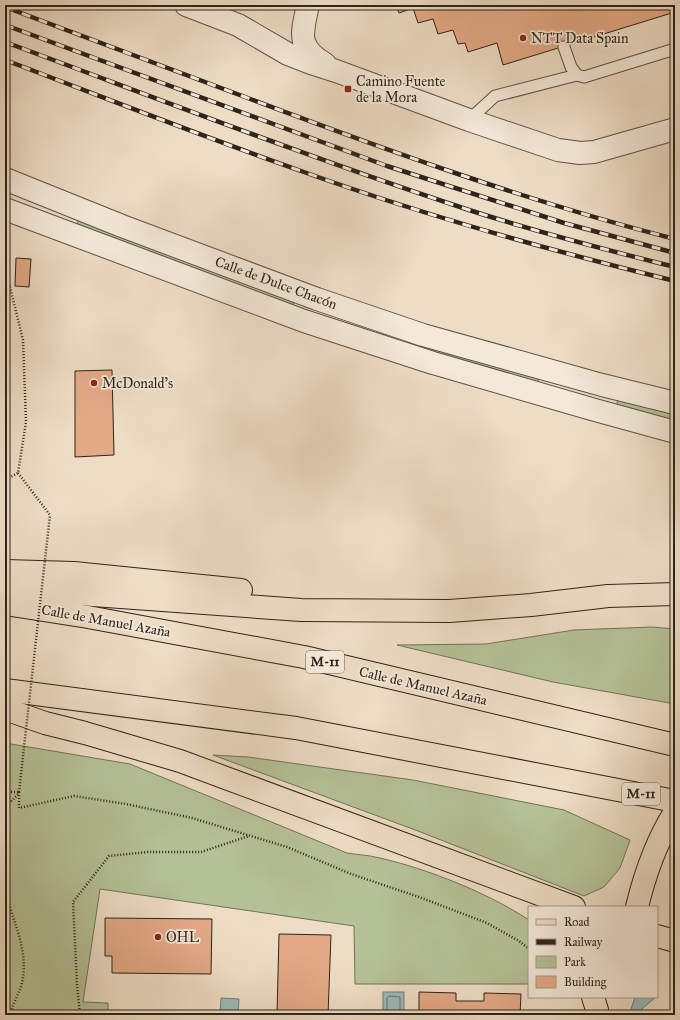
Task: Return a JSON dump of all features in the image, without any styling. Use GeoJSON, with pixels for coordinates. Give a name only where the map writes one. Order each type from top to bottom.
{"type":"FeatureCollection","features":[{"type":"Feature","properties":{"kind":"main road"},"geometry":{"type":"LineString","coordinates":[[5,572],[74,573],[179,584],[300,597],[367,610]]}},
{"type":"Feature","properties":{"kind":"main road"},"geometry":{"type":"LineString","coordinates":[[5,594],[23,590],[301,610],[450,611],[531,605],[608,596],[675,594]]}},
{"type":"Feature","properties":{"kind":"main road","name":"Calle de Manuel Azaña"},"geometry":{"type":"LineString","coordinates":[[5,604],[88,617],[304,657],[675,745]]}},
{"type":"Feature","properties":{"kind":"main road","name":"M-11"},"geometry":{"type":"LineString","coordinates":[[5,690],[296,728],[675,801]]}},
{"type":"Feature","properties":{"kind":"main road"},"geometry":{"type":"LineString","coordinates":[[5,709],[45,723],[131,746],[187,764],[571,906]]}},
{"type":"Feature","properties":{"kind":"main road"},"geometry":{"type":"LineString","coordinates":[[636,906],[642,885],[665,828],[675,812]]}},
{"type":"Feature","properties":{"kind":"main road"},"geometry":{"type":"LineString","coordinates":[[506,882],[535,900],[541,906]]}},
{"type":"Feature","properties":{"kind":"main road"},"geometry":{"type":"LineString","coordinates":[[658,936],[675,941]]}},
{"type":"Feature","properties":{"kind":"street"},"geometry":{"type":"LineString","coordinates":[[186,5],[249,30],[288,54],[311,63],[469,120],[558,150],[580,153],[594,152],[675,129]]}},
{"type":"Feature","properties":{"kind":"street"},"geometry":{"type":"LineString","coordinates":[[308,5],[303,31],[303,41],[308,50],[321,62],[336,71]]}},
{"type":"Feature","properties":{"kind":"street","name":"Calle de Dulce Chacón"},"geometry":{"type":"LineString","coordinates":[[5,179],[122,226],[317,299],[423,335],[675,403]]}},
{"type":"Feature","properties":{"kind":"street","name":"Calle de Dulce Chacón"},"geometry":{"type":"LineString","coordinates":[[5,209],[304,321],[433,363],[675,432]]}},
{"type":"Feature","properties":{"kind":"street"},"geometry":{"type":"LineString","coordinates":[[545,396],[552,371]]}},
{"type":"Feature","properties":{"kind":"lane"},"geometry":{"type":"LineString","coordinates":[[564,47],[571,67],[577,75]]}},
{"type":"Feature","properties":{"kind":"lane"},"geometry":{"type":"LineString","coordinates":[[469,120],[495,96],[577,75],[584,77],[675,49]]}},
{"type":"Feature","properties":{"kind":"path"},"geometry":{"type":"LineString","coordinates":[[5,242],[8,283],[23,340],[26,422],[18,473],[50,515],[19,792],[19,808],[74,796],[126,804],[192,818],[287,847],[351,874],[419,897],[487,923],[519,941],[528,948]]}},
{"type":"Feature","properties":{"kind":"path"},"geometry":{"type":"LineString","coordinates":[[5,480],[18,473]]}},
{"type":"Feature","properties":{"kind":"path"},"geometry":{"type":"LineString","coordinates":[[5,792],[19,792]]}},
{"type":"Feature","properties":{"kind":"path"},"geometry":{"type":"LineString","coordinates":[[5,808],[19,792]]}},
{"type":"Feature","properties":{"kind":"path"},"geometry":{"type":"LineString","coordinates":[[80,1015],[73,902],[108,856],[148,852],[201,852],[249,836]]}},
{"type":"Feature","properties":{"kind":"path"},"geometry":{"type":"LineString","coordinates":[[5,894],[24,956],[22,982],[11,1015]]}},
{"type":"Feature","properties":{"kind":"green space"},"geometry":{"type":"Polygon","coordinates":[[[81,215],[294,302],[293,305],[76,226],[81,215]]]}},
{"type":"Feature","properties":{"kind":"green space"},"geometry":{"type":"Polygon","coordinates":[[[444,346],[539,377],[537,384],[412,347],[444,346]]]}},
{"type":"Feature","properties":{"kind":"green space"},"geometry":{"type":"Polygon","coordinates":[[[619,394],[675,410],[675,423],[616,408],[619,394]]]}},
{"type":"Feature","properties":{"kind":"green space"},"geometry":{"type":"Polygon","coordinates":[[[652,627],[675,629],[675,704],[553,682],[397,645],[486,644],[574,630],[652,627]]]}},
{"type":"Feature","properties":{"kind":"green space"},"geometry":{"type":"Polygon","coordinates":[[[5,743],[130,764],[347,853],[376,857],[437,875],[495,900],[528,919],[528,984],[355,984],[354,926],[100,889],[83,1002],[108,1003],[108,1015],[5,1015],[5,743]]]}},
{"type":"Feature","properties":{"kind":"green space"},"geometry":{"type":"Polygon","coordinates":[[[213,755],[248,757],[413,780],[564,810],[630,840],[620,868],[604,887],[584,896],[418,831],[213,755]]]}},
{"type":"Feature","properties":{"kind":"water"},"geometry":{"type":"Polygon","coordinates":[[[383,992],[404,992],[404,1015],[383,1015],[383,992]]]}},
{"type":"Feature","properties":{"kind":"water"},"geometry":{"type":"Polygon","coordinates":[[[221,998],[239,999],[238,1015],[220,1015],[221,998]]]}},
{"type":"Feature","properties":{"kind":"water"},"geometry":{"type":"Polygon","coordinates":[[[635,998],[655,998],[636,1014],[632,1012],[631,1009],[635,998]]]}},
{"type":"Feature","properties":{"kind":"building","name":"NTT Data Spain"},"geometry":{"type":"Polygon","coordinates":[[[396,5],[675,5],[675,12],[503,65],[497,43],[468,52],[465,43],[458,44],[453,30],[438,34],[433,19],[418,23],[413,8],[399,13],[396,5]]]}},
{"type":"Feature","properties":{"kind":"building"},"geometry":{"type":"Polygon","coordinates":[[[16,258],[31,259],[29,287],[15,286],[16,258]]]}},
{"type":"Feature","properties":{"kind":"building"},"geometry":{"type":"Polygon","coordinates":[[[112,370],[114,455],[75,457],[75,371],[112,370]]]}},
{"type":"Feature","properties":{"kind":"building","name":"OHL"},"geometry":{"type":"Polygon","coordinates":[[[105,918],[212,919],[211,974],[112,973],[112,956],[105,956],[105,918]]]}},
{"type":"Feature","properties":{"kind":"building"},"geometry":{"type":"Polygon","coordinates":[[[279,934],[331,935],[328,1015],[277,1015],[279,934]]]}},
{"type":"Feature","properties":{"kind":"building"},"geometry":{"type":"Polygon","coordinates":[[[419,992],[456,993],[456,1001],[484,1001],[484,993],[521,994],[520,1015],[419,1015],[419,992]]]}},
{"type":"Feature","properties":{"kind":"railway"},"geometry":{"type":"LineString","coordinates":[[5,7],[298,117],[458,174],[566,209],[675,239]]}},
{"type":"Feature","properties":{"kind":"railway"},"geometry":{"type":"LineString","coordinates":[[5,25],[387,166],[564,223],[675,253]]}},
{"type":"Feature","properties":{"kind":"railway"},"geometry":{"type":"LineString","coordinates":[[5,42],[236,128],[469,210],[520,226],[675,267]]}},
{"type":"Feature","properties":{"kind":"railway"},"geometry":{"type":"LineString","coordinates":[[5,60],[226,144],[347,187],[486,231],[675,281]]}},
{"type":"Feature","properties":{"kind":"place","name":"NTT Data Spain"},"geometry":{"type":"Point","coordinates":[523,38]}},
{"type":"Feature","properties":{"kind":"place","name":"Camino Fuente de la Mora"},"geometry":{"type":"Point","coordinates":[348,89]}},
{"type":"Feature","properties":{"kind":"place","name":"McDonald's"},"geometry":{"type":"Point","coordinates":[94,383]}},
{"type":"Feature","properties":{"kind":"place","name":"OHL"},"geometry":{"type":"Point","coordinates":[158,937]}}]}
